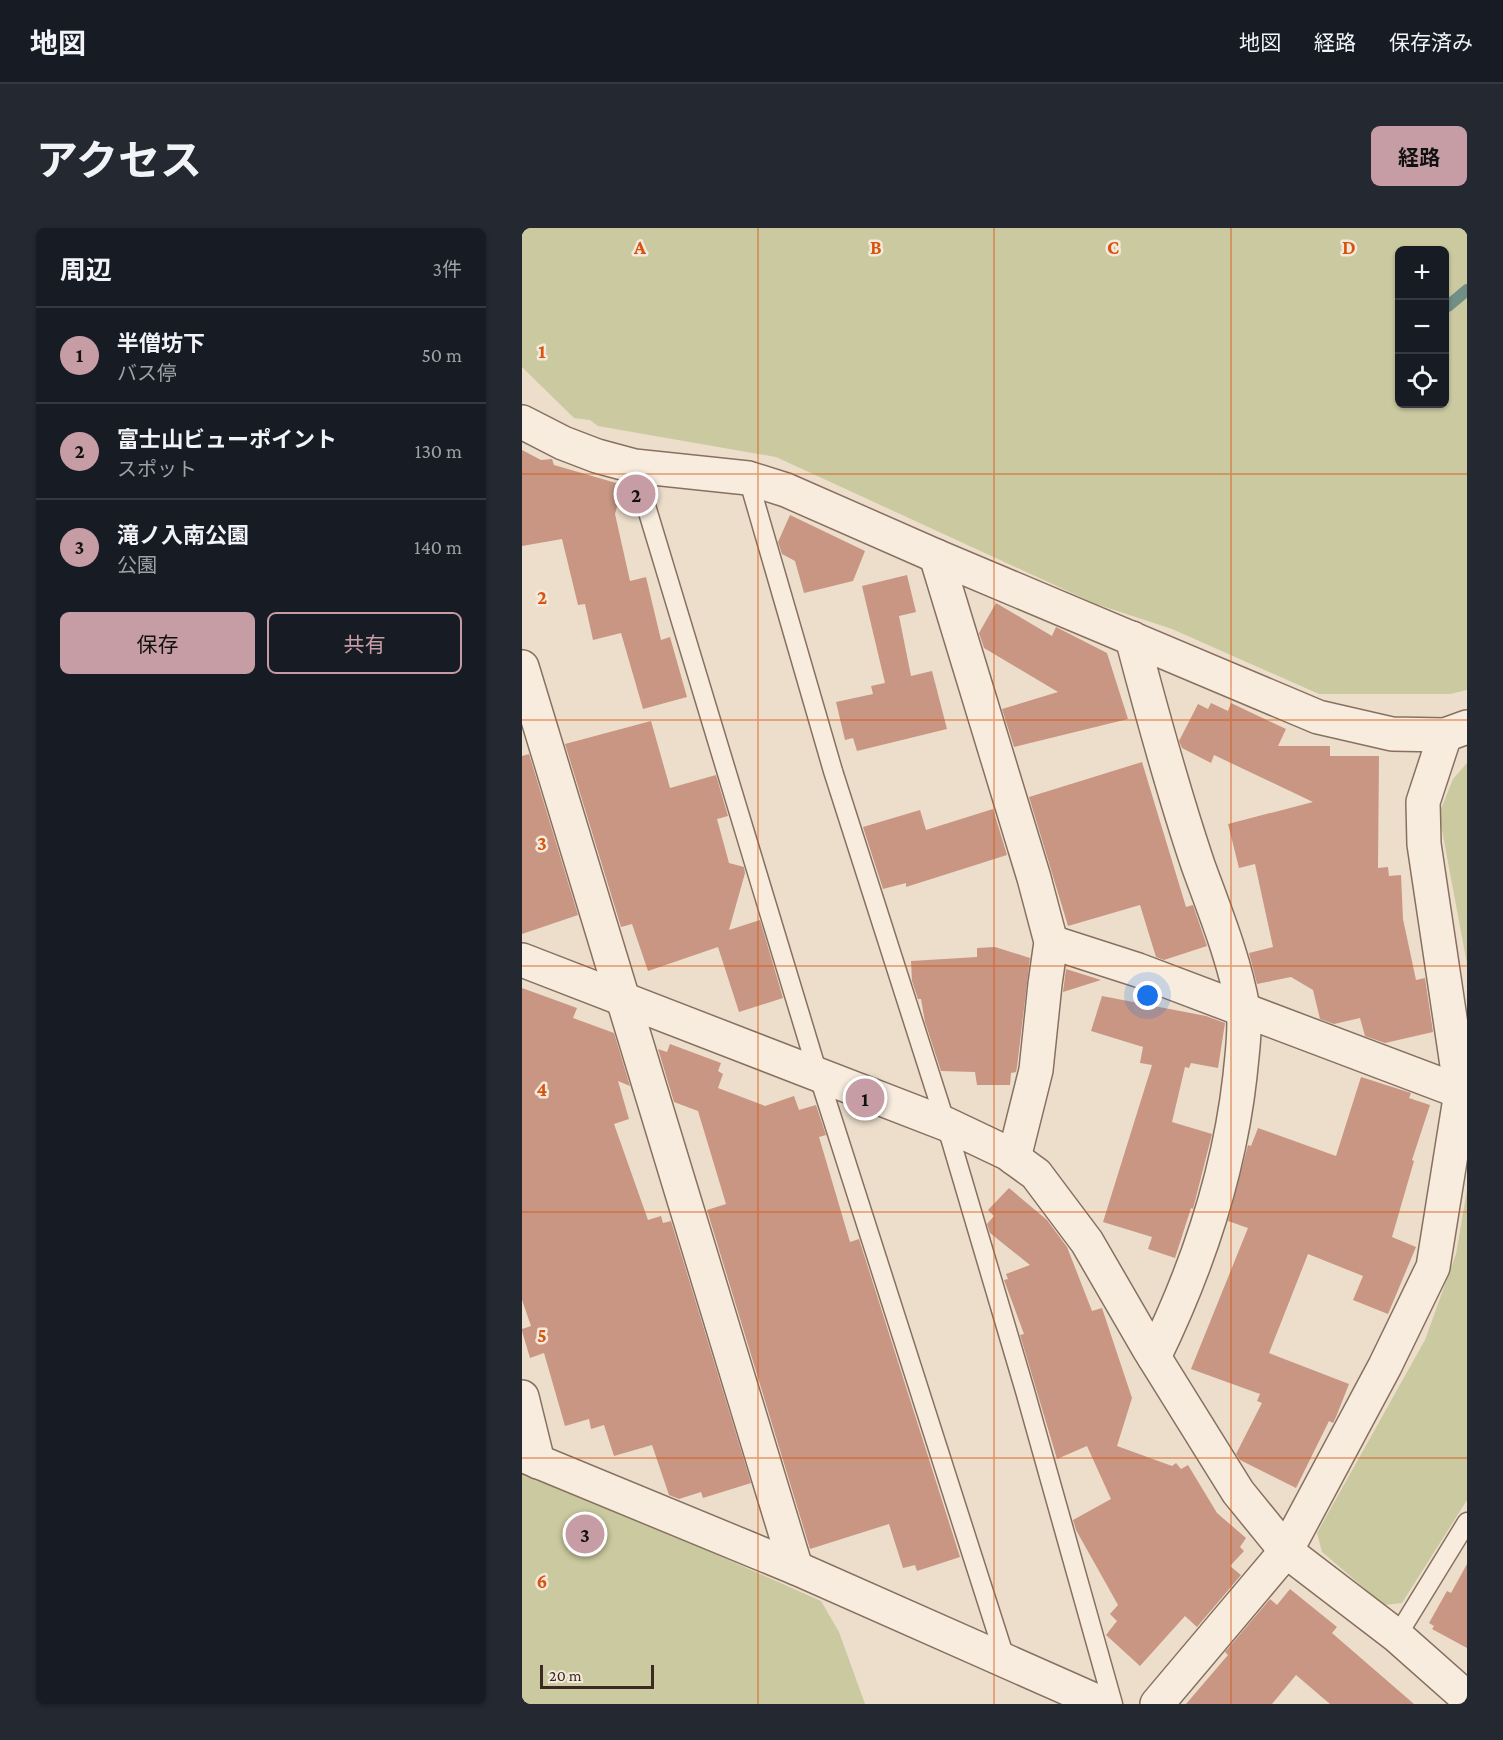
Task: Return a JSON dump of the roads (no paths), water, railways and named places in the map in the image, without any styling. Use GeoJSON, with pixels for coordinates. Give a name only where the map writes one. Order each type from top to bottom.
{"type":"FeatureCollection","features":[{"type":"Feature","properties":{"kind":"street"},"geometry":{"type":"LineString","coordinates":[[522,422],[563,443],[597,456],[634,466],[748,478],[786,490],[936,556],[1318,717],[1392,734],[1456,731],[1423,802],[1424,844],[1461,1092],[1433,1266],[1385,1366],[1286,1551],[1157,1704]]}},
{"type":"Feature","properties":{"kind":"street"},"geometry":{"type":"LineString","coordinates":[[936,556],[1052,942],[1035,1070],[1014,1158]]}},
{"type":"Feature","properties":{"kind":"street"},"geometry":{"type":"LineString","coordinates":[[1132,638],[1153,718],[1198,864],[1230,952],[1243,1010],[1242,1052],[1236,1109],[1222,1172],[1207,1227],[1178,1306],[1154,1356]]}},
{"type":"Feature","properties":{"kind":"street"},"geometry":{"type":"LineString","coordinates":[[522,667],[796,1568]]}},
{"type":"Feature","properties":{"kind":"street"},"geometry":{"type":"LineString","coordinates":[[1052,942],[1138,970],[1461,1092]]}},
{"type":"Feature","properties":{"kind":"street"},"geometry":{"type":"LineString","coordinates":[[522,960],[946,1124],[1014,1158],[1036,1174],[1087,1242],[1238,1492],[1286,1551],[1397,1636],[1467,1698]]}},
{"type":"Feature","properties":{"kind":"street"},"geometry":{"type":"LineString","coordinates":[[522,1397],[530,1458],[796,1568],[1103,1704]]}},
{"type":"Feature","properties":{"kind":"lane"},"geometry":{"type":"LineString","coordinates":[[634,466],[818,1074],[1006,1661]]}},
{"type":"Feature","properties":{"kind":"lane"},"geometry":{"type":"LineString","coordinates":[[748,478],[833,771],[946,1124],[1025,1391],[1113,1704]]}},
{"type":"Feature","properties":{"kind":"lane"},"geometry":{"type":"LineString","coordinates":[[1397,1636],[1467,1522]]}},
{"type":"Feature","properties":{"kind":"waterway"},"geometry":{"type":"LineString","coordinates":[[1449,305],[1467,290]]}},
{"type":"Feature","properties":{"kind":"place","name":"富士山ビューポイント"},"geometry":{"type":"Point","coordinates":[636,494]}},
{"type":"Feature","properties":{"kind":"place","name":"半僧坊下"},"geometry":{"type":"Point","coordinates":[865,1098]}},
{"type":"Feature","properties":{"kind":"place","name":"滝ノ入南公園"},"geometry":{"type":"Point","coordinates":[585,1534]}}]}
